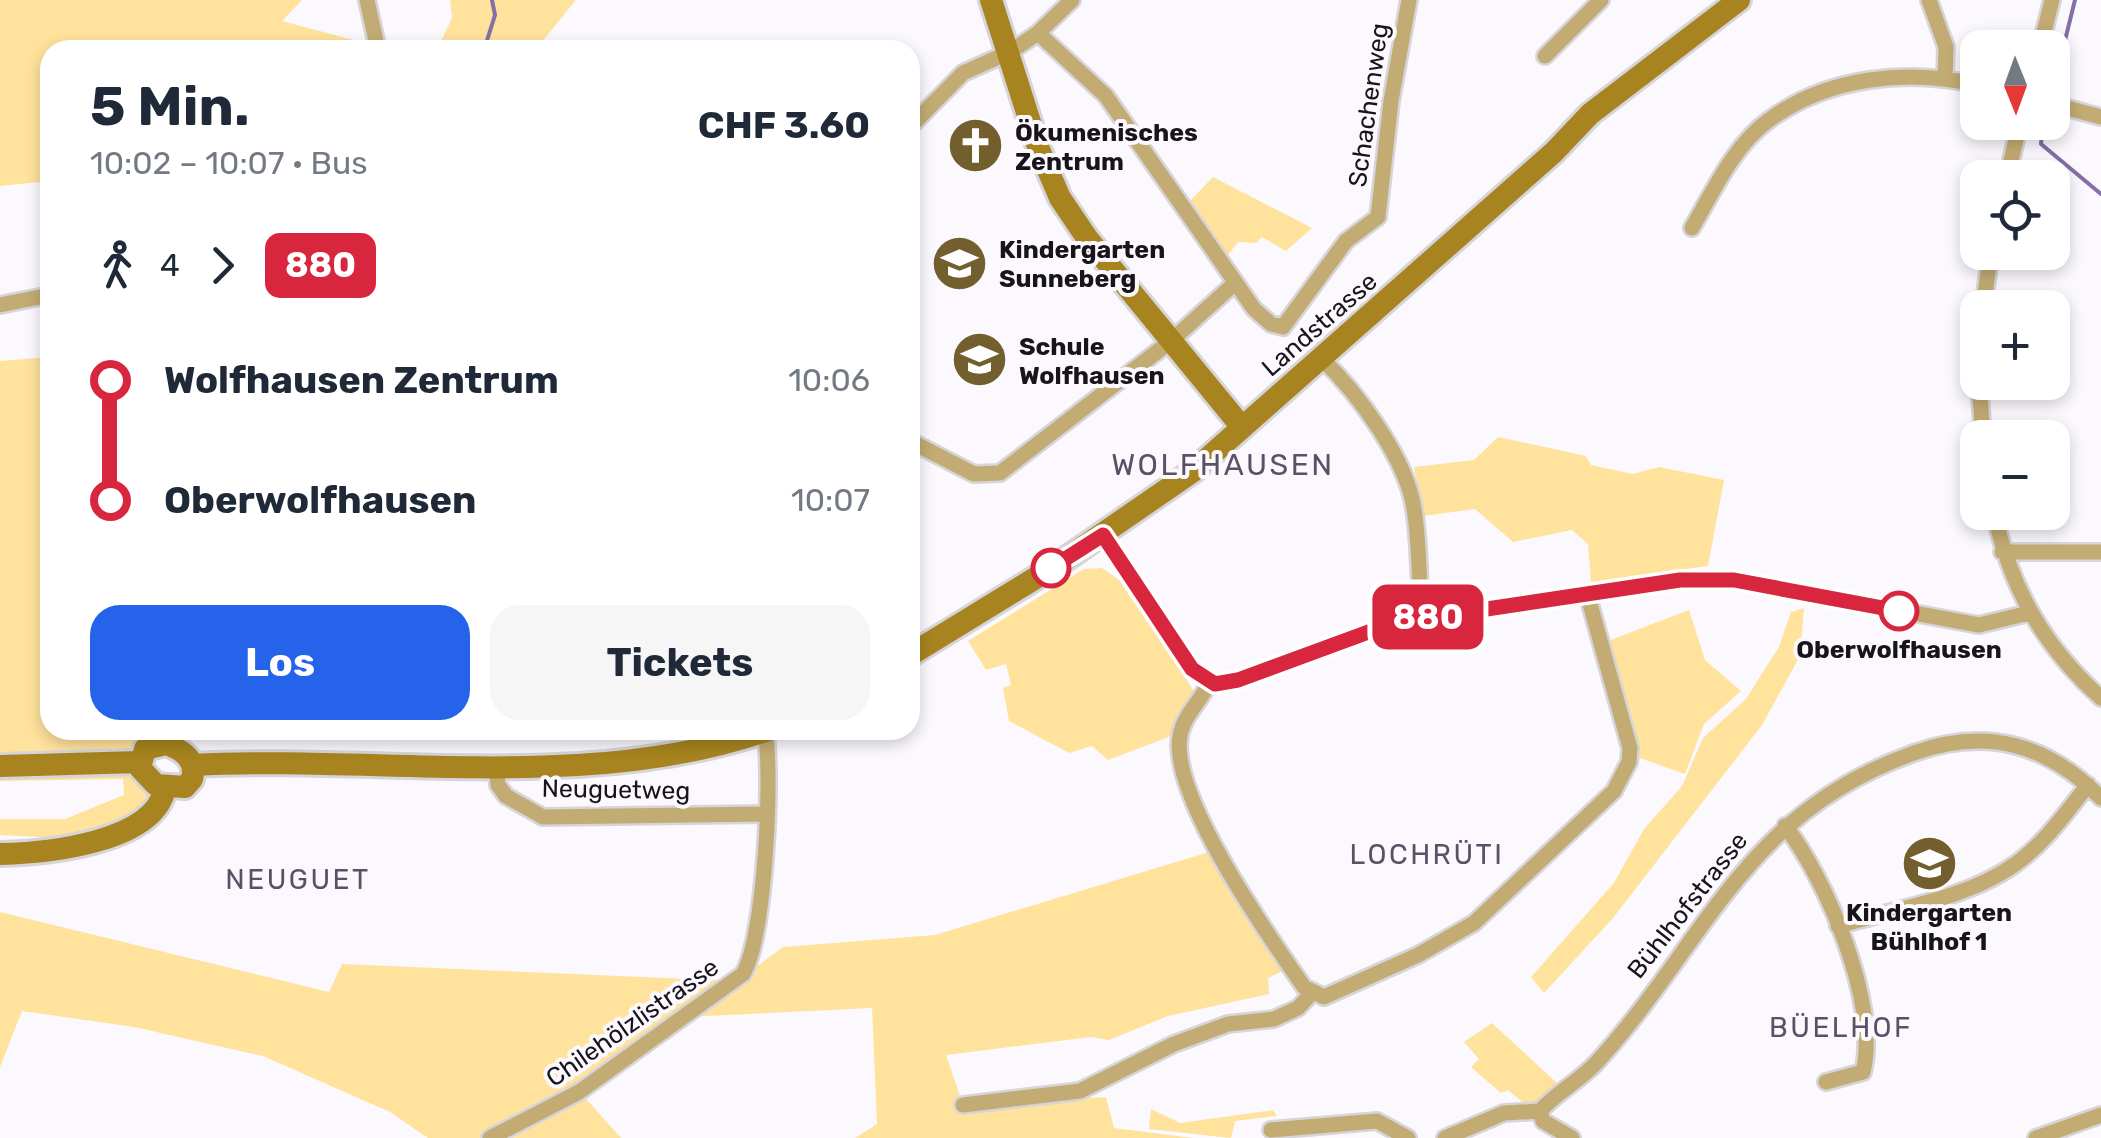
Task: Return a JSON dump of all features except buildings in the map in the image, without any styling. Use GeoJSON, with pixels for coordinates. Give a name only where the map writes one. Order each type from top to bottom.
{"type":"FeatureCollection","features":[{"type":"Feature","properties":{"kind":"main road"},"geometry":{"type":"LineString","coordinates":[[992,0],[1038,147],[1060,198],[1086,238],[1241,426]]}},
{"type":"Feature","properties":{"kind":"main road","name":"Landstrasse"},"geometry":{"type":"LineString","coordinates":[[920,649],[1103,535],[1192,472],[1590,114],[1739,0]]}},
{"type":"Feature","properties":{"kind":"main road"},"geometry":{"type":"LineString","coordinates":[[162,740],[145,750],[139,762],[144,776],[165,788],[189,784],[192,765],[170,740]]}},
{"type":"Feature","properties":{"kind":"main road"},"geometry":{"type":"LineString","coordinates":[[192,765],[626,761],[731,740]]}},
{"type":"Feature","properties":{"kind":"main road"},"geometry":{"type":"LineString","coordinates":[[0,766],[139,762]]}},
{"type":"Feature","properties":{"kind":"main road"},"geometry":{"type":"LineString","coordinates":[[0,854],[63,849],[110,836],[155,810],[165,788]]}},
{"type":"Feature","properties":{"kind":"street"},"geometry":{"type":"LineString","coordinates":[[367,0],[376,40]]}},
{"type":"Feature","properties":{"kind":"street"},"geometry":{"type":"LineString","coordinates":[[920,117],[963,72],[1010,52],[1038,33],[1072,0]]}},
{"type":"Feature","properties":{"kind":"street","name":"Schachenweg"},"geometry":{"type":"LineString","coordinates":[[1234,282],[1254,309],[1271,324],[1283,328],[1346,241],[1378,217],[1391,101],[1410,0]]}},
{"type":"Feature","properties":{"kind":"street"},"geometry":{"type":"LineString","coordinates":[[1546,56],[1602,0]]}},
{"type":"Feature","properties":{"kind":"street"},"geometry":{"type":"LineString","coordinates":[[1929,0],[1946,47],[1945,77]]}},
{"type":"Feature","properties":{"kind":"street"},"geometry":{"type":"LineString","coordinates":[[2044,30],[2052,0]]}},
{"type":"Feature","properties":{"kind":"street"},"geometry":{"type":"LineString","coordinates":[[920,446],[974,474],[995,475],[1170,341],[1234,282],[1106,96],[1038,33]]}},
{"type":"Feature","properties":{"kind":"street"},"geometry":{"type":"LineString","coordinates":[[1692,228],[1730,162],[1768,120],[1812,98],[1880,77],[1902,74],[1960,81]]}},
{"type":"Feature","properties":{"kind":"street"},"geometry":{"type":"LineString","coordinates":[[2070,109],[2101,117]]}},
{"type":"Feature","properties":{"kind":"street"},"geometry":{"type":"LineString","coordinates":[[0,305],[40,297]]}},
{"type":"Feature","properties":{"kind":"street"},"geometry":{"type":"LineString","coordinates":[[1322,359],[1387,442],[1408,484],[1414,508],[1421,618]]}},
{"type":"Feature","properties":{"kind":"street"},"geometry":{"type":"LineString","coordinates":[[1998,530],[2002,552],[2029,612],[2052,648],[2101,698]]}},
{"type":"Feature","properties":{"kind":"street"},"geometry":{"type":"LineString","coordinates":[[1103,535],[1192,669],[1209,683],[1238,680],[1363,633],[1421,618],[1587,593],[1722,579],[1979,625],[2029,612]]}},
{"type":"Feature","properties":{"kind":"street"},"geometry":{"type":"LineString","coordinates":[[2002,552],[2101,552]]}},
{"type":"Feature","properties":{"kind":"street"},"geometry":{"type":"LineString","coordinates":[[1209,683],[1179,737],[1191,791],[1210,840],[1312,994],[1324,997],[1343,992],[1474,922],[1614,791],[1629,762],[1630,748],[1587,593]]}},
{"type":"Feature","properties":{"kind":"street","name":"Bühlhofstrasse"},"geometry":{"type":"LineString","coordinates":[[1540,1111],[1596,1063],[1738,874],[1816,801],[1880,765],[1974,739],[2035,749],[2101,798]]}},
{"type":"Feature","properties":{"kind":"street","name":"Chilehölzlistrasse"},"geometry":{"type":"LineString","coordinates":[[490,1138],[579,1092],[743,974],[758,929],[766,740]]}},
{"type":"Feature","properties":{"kind":"street","name":"Neuguetweg"},"geometry":{"type":"LineString","coordinates":[[496,764],[498,785],[506,796],[543,817],[764,814]]}},
{"type":"Feature","properties":{"kind":"street"},"geometry":{"type":"LineString","coordinates":[[1838,926],[1973,886],[2012,867],[2052,830],[2088,785]]}},
{"type":"Feature","properties":{"kind":"street"},"geometry":{"type":"LineString","coordinates":[[1786,826],[1813,870],[1838,926],[1858,993],[1865,1063],[1862,1072],[1852,1078],[1826,1082]]}},
{"type":"Feature","properties":{"kind":"street"},"geometry":{"type":"LineString","coordinates":[[963,1105],[1080,1091],[1210,1031],[1274,1019],[1298,1008],[1312,994]]}},
{"type":"Feature","properties":{"kind":"street"},"geometry":{"type":"LineString","coordinates":[[1445,1138],[1504,1113],[1540,1111],[1543,1121],[1572,1138]]}},
{"type":"Feature","properties":{"kind":"street"},"geometry":{"type":"LineString","coordinates":[[2036,1138],[2101,1115]]}},
{"type":"Feature","properties":{"kind":"street"},"geometry":{"type":"LineString","coordinates":[[1271,1130],[1377,1120],[1408,1138]]}},
{"type":"Feature","properties":{"kind":"shaded area"},"geometry":{"type":"Polygon","coordinates":[[[0,0],[302,0],[282,21],[353,40],[40,40],[40,182],[0,186],[0,0]]]}},
{"type":"Feature","properties":{"kind":"shaded area"},"geometry":{"type":"Polygon","coordinates":[[[450,0],[576,0],[543,40],[442,40],[452,18],[450,0]]]}},
{"type":"Feature","properties":{"kind":"shaded area"},"geometry":{"type":"Polygon","coordinates":[[[1213,177],[1312,228],[1286,251],[1262,237],[1256,243],[1238,242],[1225,259],[1188,203],[1213,177]]]}},
{"type":"Feature","properties":{"kind":"shaded area"},"geometry":{"type":"Polygon","coordinates":[[[40,358],[40,740],[167,740],[166,744],[145,749],[163,798],[98,840],[0,835],[0,819],[65,819],[124,795],[123,779],[0,781],[0,361],[40,358]]]}},
{"type":"Feature","properties":{"kind":"shaded area"},"geometry":{"type":"Polygon","coordinates":[[[1498,437],[1586,456],[1591,465],[1633,474],[1659,467],[1724,480],[1708,566],[1591,582],[1588,544],[1572,530],[1513,542],[1475,509],[1423,516],[1414,467],[1474,460],[1498,437]]]}},
{"type":"Feature","properties":{"kind":"shaded area"},"geometry":{"type":"Polygon","coordinates":[[[1102,568],[1119,580],[1194,691],[1171,736],[1108,760],[1092,746],[1069,753],[1009,721],[1003,688],[1011,685],[1006,664],[986,670],[968,641],[1084,569],[1102,568]]]}},
{"type":"Feature","properties":{"kind":"shaded area"},"geometry":{"type":"Polygon","coordinates":[[[1804,608],[1800,656],[1762,725],[1613,918],[1544,993],[1531,977],[1614,883],[1644,829],[1682,786],[1703,738],[1746,699],[1779,647],[1791,612],[1804,608]]]}},
{"type":"Feature","properties":{"kind":"shaded area"},"geometry":{"type":"Polygon","coordinates":[[[1689,610],[1705,660],[1741,691],[1704,724],[1685,774],[1637,757],[1637,737],[1608,641],[1689,610]]]}},
{"type":"Feature","properties":{"kind":"shaded area"},"geometry":{"type":"Polygon","coordinates":[[[1209,852],[1285,970],[1268,978],[1269,994],[1168,1016],[1109,1040],[1091,1037],[946,1055],[963,1105],[1106,1097],[1114,1128],[1193,1138],[855,1138],[877,1124],[872,1008],[685,1017],[580,1092],[621,1138],[428,1138],[390,1112],[263,1056],[134,1027],[22,1011],[0,1067],[0,912],[329,992],[342,964],[737,981],[783,947],[935,935],[1209,852]]]}},
{"type":"Feature","properties":{"kind":"shaded area"},"geometry":{"type":"Polygon","coordinates":[[[1492,1023],[1558,1087],[1528,1107],[1508,1090],[1501,1093],[1471,1067],[1479,1059],[1464,1042],[1492,1023]]]}},
{"type":"Feature","properties":{"kind":"shaded area"},"geometry":{"type":"Polygon","coordinates":[[[1151,1109],[1180,1123],[1273,1110],[1277,1116],[1235,1121],[1231,1138],[1149,1129],[1151,1109]]]}},
{"type":"Feature","properties":{"kind":"waterway"},"geometry":{"type":"LineString","coordinates":[[487,40],[495,15],[492,0]]}},
{"type":"Feature","properties":{"kind":"waterway"},"geometry":{"type":"LineString","coordinates":[[2068,30],[2075,0]]}},
{"type":"Feature","properties":{"kind":"waterway"},"geometry":{"type":"LineString","coordinates":[[2041,140],[2041,144],[2101,194]]}},
{"type":"Feature","properties":{"kind":"bus line","name":"880"},"geometry":{"type":"LineString","coordinates":[[1051,568],[1103,535],[1192,669],[1203,680],[1215,684],[1228,684],[1393,623],[1680,580],[1734,580],[1899,611]]}},
{"type":"Feature","properties":{"kind":"place","name":"Ökumenisches Zentrum"},"geometry":{"type":"Point","coordinates":[976,146]}},
{"type":"Feature","properties":{"kind":"place","name":"Kindergarten Sunneberg"},"geometry":{"type":"Point","coordinates":[960,263]}},
{"type":"Feature","properties":{"kind":"place","name":"Schule Wolfhausen"},"geometry":{"type":"Point","coordinates":[980,360]}},
{"type":"Feature","properties":{"kind":"place","name":"Oberwolfhausen"},"geometry":{"type":"Point","coordinates":[1899,611]}},
{"type":"Feature","properties":{"kind":"place","name":"Kindergarten Bühlhof 1"},"geometry":{"type":"Point","coordinates":[1929,863]}},
{"type":"Feature","properties":{"kind":"district","name":"WOLFHAUSEN"},"geometry":{"type":"Point","coordinates":[1223,465]}},
{"type":"Feature","properties":{"kind":"district","name":"LOCHRÜTI"},"geometry":{"type":"Point","coordinates":[1427,854]}},
{"type":"Feature","properties":{"kind":"district","name":"NEUGUET"},"geometry":{"type":"Point","coordinates":[298,879]}},
{"type":"Feature","properties":{"kind":"district","name":"BÜELHOF"},"geometry":{"type":"Point","coordinates":[1841,1027]}}]}
